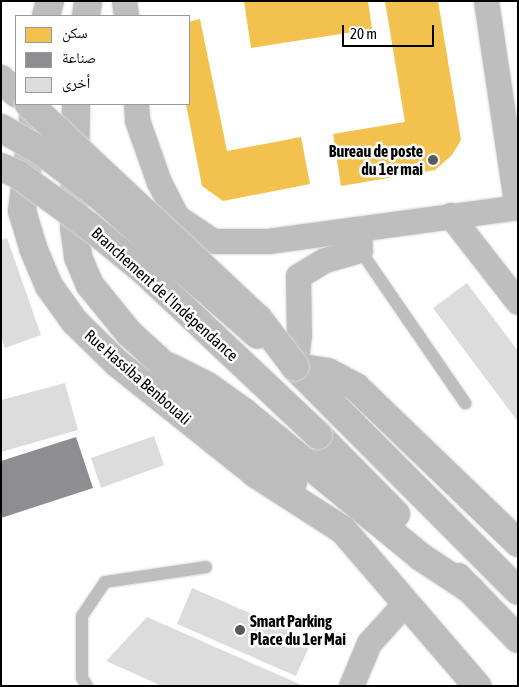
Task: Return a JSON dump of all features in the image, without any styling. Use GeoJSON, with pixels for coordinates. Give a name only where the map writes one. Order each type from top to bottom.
{"type":"FeatureCollection","features":[{"type":"Feature","properties":{"kind":"main road"},"geometry":{"type":"LineString","coordinates":[[46,15],[50,1]]}},
{"type":"Feature","properties":{"kind":"main road"},"geometry":{"type":"LineString","coordinates":[[86,15],[88,1]]}},
{"type":"Feature","properties":{"kind":"main road"},"geometry":{"type":"LineString","coordinates":[[1,79],[15,92]]}},
{"type":"Feature","properties":{"kind":"main road"},"geometry":{"type":"LineString","coordinates":[[29,105],[258,318],[296,367],[518,591]]}},
{"type":"Feature","properties":{"kind":"main road","name":"Rue Hassiba Benbouali"},"geometry":{"type":"LineString","coordinates":[[35,105],[22,211],[33,248],[49,286],[86,334],[139,381],[256,474],[343,530]]}},
{"type":"Feature","properties":{"kind":"main road","name":"Rue Hassiba Benbouali"},"geometry":{"type":"LineString","coordinates":[[76,105],[74,228],[78,257],[90,285],[108,310],[343,530],[477,686]]}},
{"type":"Feature","properties":{"kind":"main road","name":"Branchement de l'Indépendance"},"geometry":{"type":"LineString","coordinates":[[1,128],[41,151],[96,194],[296,367]]}},
{"type":"Feature","properties":{"kind":"main road","name":"Branchement de l'Indépendance"},"geometry":{"type":"LineString","coordinates":[[1,167],[19,175],[81,220],[144,270],[318,435],[471,590]]}},
{"type":"Feature","properties":{"kind":"main road"},"geometry":{"type":"LineString","coordinates":[[170,367],[206,385],[244,412],[421,557],[471,590],[518,639]]}},
{"type":"Feature","properties":{"kind":"main road"},"geometry":{"type":"LineString","coordinates":[[296,367],[328,372],[356,387],[518,543]]}},
{"type":"Feature","properties":{"kind":"main road"},"geometry":{"type":"LineString","coordinates":[[444,646],[452,686]]}},
{"type":"Feature","properties":{"kind":"street"},"geometry":{"type":"LineString","coordinates":[[124,1],[126,15]]}},
{"type":"Feature","properties":{"kind":"street"},"geometry":{"type":"LineString","coordinates":[[296,367],[299,335],[298,276],[360,240],[397,224],[517,207],[486,1]]}},
{"type":"Feature","properties":{"kind":"street"},"geometry":{"type":"LineString","coordinates":[[136,105],[138,120],[159,182],[177,217],[213,241],[360,240]]}},
{"type":"Feature","properties":{"kind":"street"},"geometry":{"type":"LineString","coordinates":[[450,215],[518,302]]}},
{"type":"Feature","properties":{"kind":"street"},"geometry":{"type":"LineString","coordinates":[[351,686],[369,643],[406,602]]}},
{"type":"Feature","properties":{"kind":"lane"},"geometry":{"type":"LineString","coordinates":[[360,240],[465,403]]}},
{"type":"Feature","properties":{"kind":"lane"},"geometry":{"type":"LineString","coordinates":[[87,686],[82,678],[82,616],[105,582],[206,567]]}},
{"type":"Feature","properties":{"kind":"building: سكن"},"geometry":{"type":"Polygon","coordinates":[[[244,1],[368,1],[372,29],[251,48],[244,1]]]}},
{"type":"Feature","properties":{"kind":"building: سكن"},"geometry":{"type":"Polygon","coordinates":[[[385,1],[438,1],[461,140],[452,155],[435,170],[341,186],[333,134],[405,122],[385,1]]]}},
{"type":"Feature","properties":{"kind":"building: سكن"},"geometry":{"type":"Polygon","coordinates":[[[200,19],[227,151],[301,137],[310,184],[223,201],[202,186],[186,105],[190,105],[190,22],[200,19]]]}},
{"type":"Feature","properties":{"kind":"building: صناعة"},"geometry":{"type":"Polygon","coordinates":[[[76,437],[93,488],[1,518],[1,461],[76,437]]]}},
{"type":"Feature","properties":{"kind":"building: أخرى"},"geometry":{"type":"Polygon","coordinates":[[[7,238],[41,335],[5,348],[1,337],[1,240],[7,238]]]}},
{"type":"Feature","properties":{"kind":"building: أخرى"},"geometry":{"type":"Polygon","coordinates":[[[467,283],[518,351],[518,422],[433,308],[467,283]]]}},
{"type":"Feature","properties":{"kind":"building: أخرى"},"geometry":{"type":"Polygon","coordinates":[[[65,383],[78,430],[1,452],[1,400],[65,383]]]}},
{"type":"Feature","properties":{"kind":"building: أخرى"},"geometry":{"type":"Polygon","coordinates":[[[154,436],[164,465],[101,488],[91,458],[154,436]]]}},
{"type":"Feature","properties":{"kind":"building: أخرى","name":"Smart Parking Place du 1er Mai"},"geometry":{"type":"Polygon","coordinates":[[[192,588],[312,640],[296,676],[177,624],[192,588]]]}},
{"type":"Feature","properties":{"kind":"building: أخرى"},"geometry":{"type":"Polygon","coordinates":[[[147,617],[304,686],[162,686],[106,661],[147,617]]]}},
{"type":"Feature","properties":{"kind":"place","name":"Bureau de poste du 1er mai"},"geometry":{"type":"Point","coordinates":[433,160]}},
{"type":"Feature","properties":{"kind":"place","name":"Smart Parking Place du 1er Mai"},"geometry":{"type":"Point","coordinates":[240,630]}}]}
